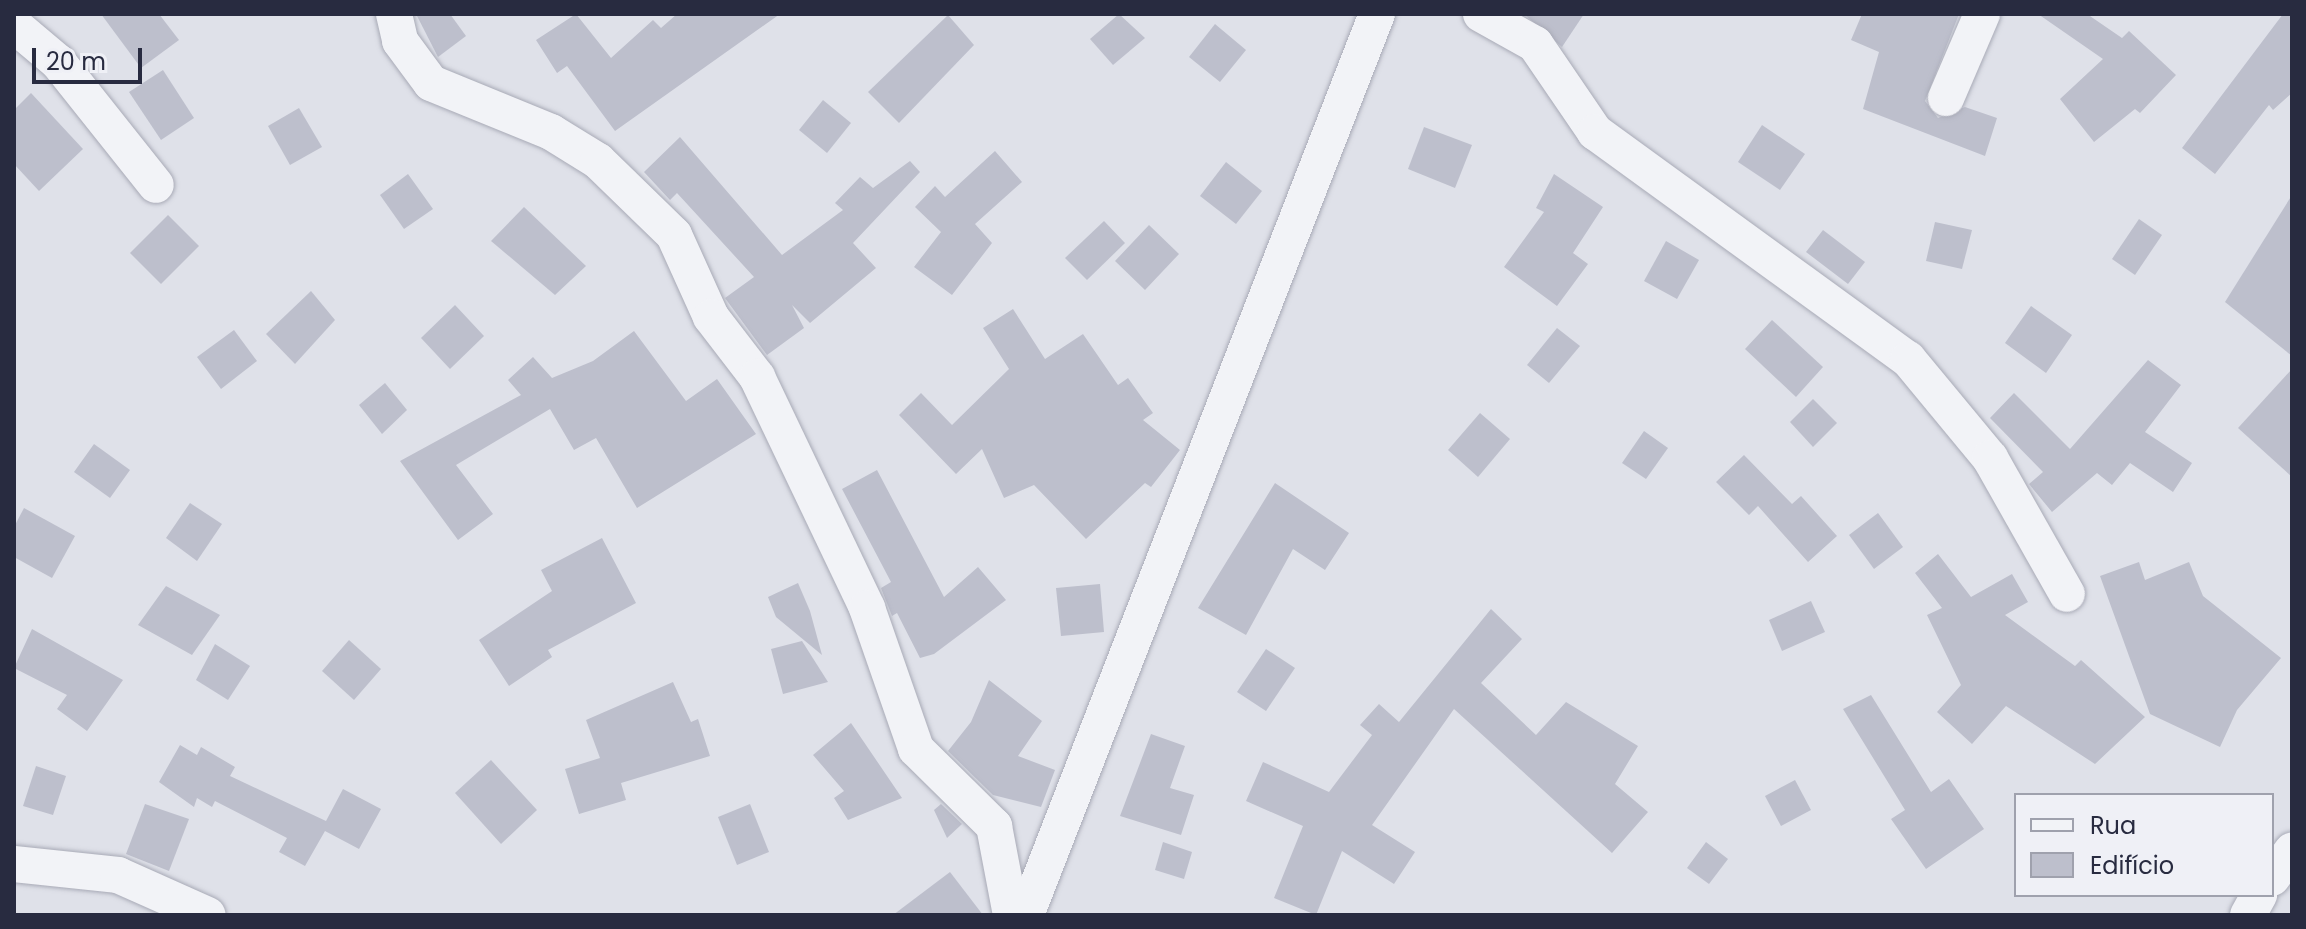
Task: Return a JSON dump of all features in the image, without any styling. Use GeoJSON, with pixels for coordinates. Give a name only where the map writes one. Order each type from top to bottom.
{"type":"FeatureCollection","features":[{"type":"Feature","properties":{"kind":"street"},"geometry":{"type":"LineString","coordinates":[[394,14],[400,41],[431,83],[551,132],[598,161],[674,235],[711,317],[757,377],[867,608],[916,749],[994,826],[1011,915]]}},
{"type":"Feature","properties":{"kind":"street"},"geometry":{"type":"LineString","coordinates":[[1026,915],[1377,14]]}},
{"type":"Feature","properties":{"kind":"street"},"geometry":{"type":"LineString","coordinates":[[1481,14],[1535,44],[1595,132],[1908,359],[1990,458],[2067,594]]}},
{"type":"Feature","properties":{"kind":"street"},"geometry":{"type":"LineString","coordinates":[[1946,98],[1982,14]]}},
{"type":"Feature","properties":{"kind":"street"},"geometry":{"type":"LineString","coordinates":[[14,25],[58,62],[156,185]]}},
{"type":"Feature","properties":{"kind":"street"},"geometry":{"type":"LineString","coordinates":[[2274,875],[2292,850]]}},
{"type":"Feature","properties":{"kind":"street"},"geometry":{"type":"LineString","coordinates":[[14,864],[118,875],[208,915]]}},
{"type":"Feature","properties":{"kind":"street"},"geometry":{"type":"LineString","coordinates":[[2248,915],[2258,897]]}},
{"type":"Feature","properties":{"kind":"building"},"geometry":{"type":"Polygon","coordinates":[[[101,14],[159,14],[179,40],[141,68],[101,14]]]}},
{"type":"Feature","properties":{"kind":"building"},"geometry":{"type":"Polygon","coordinates":[[[416,14],[450,14],[466,36],[438,57],[416,14]]]}},
{"type":"Feature","properties":{"kind":"building"},"geometry":{"type":"Polygon","coordinates":[[[576,14],[611,58],[653,20],[661,28],[677,14],[780,14],[615,131],[567,66],[557,73],[536,40],[576,14]]]}},
{"type":"Feature","properties":{"kind":"building"},"geometry":{"type":"Polygon","coordinates":[[[1119,14],[1145,38],[1113,65],[1090,39],[1119,14]]]}},
{"type":"Feature","properties":{"kind":"building"},"geometry":{"type":"Polygon","coordinates":[[[1524,14],[1584,14],[1562,47],[1524,14]]]}},
{"type":"Feature","properties":{"kind":"building"},"geometry":{"type":"Polygon","coordinates":[[[1862,14],[1959,14],[1925,101],[1938,118],[1965,107],[1997,118],[1985,156],[1863,109],[1879,52],[1851,40],[1862,14]]]}},
{"type":"Feature","properties":{"kind":"building"},"geometry":{"type":"Polygon","coordinates":[[[2038,14],[2087,14],[2122,38],[2129,31],[2176,75],[2140,113],[2135,109],[2094,142],[2060,99],[2103,59],[2038,14]]]}},
{"type":"Feature","properties":{"kind":"building"},"geometry":{"type":"Polygon","coordinates":[[[2283,14],[2292,14],[2292,93],[2273,110],[2269,105],[2215,174],[2182,148],[2283,14]]]}},
{"type":"Feature","properties":{"kind":"building"},"geometry":{"type":"Polygon","coordinates":[[[948,15],[974,45],[899,123],[868,92],[948,15]]]}},
{"type":"Feature","properties":{"kind":"building"},"geometry":{"type":"Polygon","coordinates":[[[1215,24],[1246,50],[1220,82],[1189,57],[1215,24]]]}},
{"type":"Feature","properties":{"kind":"building"},"geometry":{"type":"Polygon","coordinates":[[[163,70],[194,118],[161,140],[129,92],[163,70]]]}},
{"type":"Feature","properties":{"kind":"building"},"geometry":{"type":"Polygon","coordinates":[[[31,93],[83,149],[39,191],[14,164],[14,110],[31,93]]]}},
{"type":"Feature","properties":{"kind":"building"},"geometry":{"type":"Polygon","coordinates":[[[823,100],[851,123],[827,153],[799,130],[823,100]]]}},
{"type":"Feature","properties":{"kind":"building"},"geometry":{"type":"Polygon","coordinates":[[[299,108],[322,147],[290,165],[268,126],[299,108]]]}},
{"type":"Feature","properties":{"kind":"building"},"geometry":{"type":"Polygon","coordinates":[[[1762,125],[1805,154],[1780,190],[1738,162],[1762,125]]]}},
{"type":"Feature","properties":{"kind":"building"},"geometry":{"type":"Polygon","coordinates":[[[1424,127],[1472,145],[1455,188],[1408,169],[1424,127]]]}},
{"type":"Feature","properties":{"kind":"building"},"geometry":{"type":"Polygon","coordinates":[[[680,137],[782,255],[843,210],[835,203],[860,177],[873,188],[910,161],[920,172],[853,243],[876,268],[810,323],[792,305],[804,328],[767,355],[725,298],[754,277],[677,193],[670,200],[644,172],[680,137]]]}},
{"type":"Feature","properties":{"kind":"building"},"geometry":{"type":"Polygon","coordinates":[[[995,151],[1022,182],[975,224],[992,243],[952,295],[914,267],[941,232],[915,207],[935,186],[945,197],[995,151]]]}},
{"type":"Feature","properties":{"kind":"building"},"geometry":{"type":"Polygon","coordinates":[[[1226,162],[1262,191],[1236,224],[1200,196],[1226,162]]]}},
{"type":"Feature","properties":{"kind":"building"},"geometry":{"type":"Polygon","coordinates":[[[408,174],[433,209],[404,229],[380,195],[408,174]]]}},
{"type":"Feature","properties":{"kind":"building"},"geometry":{"type":"Polygon","coordinates":[[[1554,174],[1603,207],[1573,253],[1588,264],[1557,306],[1504,267],[1544,212],[1536,208],[1554,174]]]}},
{"type":"Feature","properties":{"kind":"building"},"geometry":{"type":"Polygon","coordinates":[[[2292,195],[2292,356],[2225,302],[2292,195]]]}},
{"type":"Feature","properties":{"kind":"building"},"geometry":{"type":"Polygon","coordinates":[[[524,207],[586,266],[555,295],[491,241],[524,207]]]}},
{"type":"Feature","properties":{"kind":"building"},"geometry":{"type":"Polygon","coordinates":[[[168,215],[199,246],[161,284],[130,253],[168,215]]]}},
{"type":"Feature","properties":{"kind":"building"},"geometry":{"type":"Polygon","coordinates":[[[2139,219],[2162,235],[2135,275],[2112,259],[2139,219]]]}},
{"type":"Feature","properties":{"kind":"building"},"geometry":{"type":"Polygon","coordinates":[[[1104,221],[1125,243],[1087,280],[1065,258],[1104,221]]]}},
{"type":"Feature","properties":{"kind":"building"},"geometry":{"type":"Polygon","coordinates":[[[1935,222],[1972,230],[1962,269],[1926,261],[1935,222]]]}},
{"type":"Feature","properties":{"kind":"building"},"geometry":{"type":"Polygon","coordinates":[[[1149,225],[1179,254],[1145,290],[1115,261],[1149,225]]]}},
{"type":"Feature","properties":{"kind":"building"},"geometry":{"type":"Polygon","coordinates":[[[1823,230],[1865,262],[1848,284],[1806,252],[1823,230]]]}},
{"type":"Feature","properties":{"kind":"building"},"geometry":{"type":"Polygon","coordinates":[[[1666,241],[1699,260],[1677,299],[1644,281],[1666,241]]]}},
{"type":"Feature","properties":{"kind":"building"},"geometry":{"type":"Polygon","coordinates":[[[311,291],[335,320],[295,364],[266,334],[311,291]]]}},
{"type":"Feature","properties":{"kind":"building"},"geometry":{"type":"Polygon","coordinates":[[[455,305],[484,336],[450,369],[421,338],[455,305]]]}},
{"type":"Feature","properties":{"kind":"building"},"geometry":{"type":"Polygon","coordinates":[[[2031,306],[2072,335],[2046,373],[2005,343],[2031,306]]]}},
{"type":"Feature","properties":{"kind":"building"},"geometry":{"type":"Polygon","coordinates":[[[1013,309],[1045,359],[1083,334],[1118,385],[1128,378],[1153,413],[1143,420],[1180,450],[1151,487],[1145,483],[1086,539],[1034,485],[1004,498],[982,449],[956,474],[899,415],[921,393],[952,425],[1009,369],[983,328],[1013,309]]]}},
{"type":"Feature","properties":{"kind":"building"},"geometry":{"type":"Polygon","coordinates":[[[1772,320],[1823,367],[1796,397],[1745,349],[1772,320]]]}},
{"type":"Feature","properties":{"kind":"building"},"geometry":{"type":"Polygon","coordinates":[[[1557,328],[1580,346],[1549,383],[1527,365],[1557,328]]]}},
{"type":"Feature","properties":{"kind":"building"},"geometry":{"type":"Polygon","coordinates":[[[234,330],[257,361],[221,389],[197,357],[234,330]]]}},
{"type":"Feature","properties":{"kind":"building"},"geometry":{"type":"Polygon","coordinates":[[[634,331],[686,401],[717,379],[756,434],[637,508],[596,438],[574,450],[550,409],[456,465],[493,514],[458,540],[400,461],[521,395],[508,380],[533,357],[552,378],[593,361],[634,331]]]}},
{"type":"Feature","properties":{"kind":"building"},"geometry":{"type":"Polygon","coordinates":[[[2148,360],[2181,385],[2145,432],[2192,463],[2173,492],[2130,463],[2112,485],[2097,473],[2052,512],[2029,484],[2043,472],[1990,418],[2014,393],[2070,449],[2148,360]]]}},
{"type":"Feature","properties":{"kind":"building"},"geometry":{"type":"Polygon","coordinates":[[[2292,369],[2292,477],[2238,428],[2292,369]]]}},
{"type":"Feature","properties":{"kind":"building"},"geometry":{"type":"Polygon","coordinates":[[[385,383],[407,410],[382,434],[359,405],[385,383]]]}},
{"type":"Feature","properties":{"kind":"building"},"geometry":{"type":"Polygon","coordinates":[[[1813,399],[1837,423],[1813,447],[1790,422],[1813,399]]]}},
{"type":"Feature","properties":{"kind":"building"},"geometry":{"type":"Polygon","coordinates":[[[1480,413],[1510,439],[1478,477],[1448,450],[1480,413]]]}},
{"type":"Feature","properties":{"kind":"building"},"geometry":{"type":"Polygon","coordinates":[[[1644,431],[1668,448],[1646,479],[1622,463],[1644,431]]]}},
{"type":"Feature","properties":{"kind":"building"},"geometry":{"type":"Polygon","coordinates":[[[94,444],[130,470],[110,498],[74,472],[94,444]]]}},
{"type":"Feature","properties":{"kind":"building"},"geometry":{"type":"Polygon","coordinates":[[[1744,455],[1792,504],[1801,496],[1837,536],[1808,562],[1758,506],[1749,515],[1716,482],[1744,455]]]}},
{"type":"Feature","properties":{"kind":"building"},"geometry":{"type":"Polygon","coordinates":[[[877,470],[944,597],[978,567],[1006,600],[934,654],[920,658],[897,613],[892,616],[881,588],[891,582],[842,489],[877,470]]]}},
{"type":"Feature","properties":{"kind":"building"},"geometry":{"type":"Polygon","coordinates":[[[1275,483],[1349,533],[1325,570],[1293,549],[1246,635],[1198,608],[1275,483]]]}},
{"type":"Feature","properties":{"kind":"building"},"geometry":{"type":"Polygon","coordinates":[[[190,503],[222,524],[197,561],[166,538],[190,503]]]}},
{"type":"Feature","properties":{"kind":"building"},"geometry":{"type":"Polygon","coordinates":[[[24,508],[75,536],[52,578],[14,557],[14,527],[24,508]]]}},
{"type":"Feature","properties":{"kind":"building"},"geometry":{"type":"Polygon","coordinates":[[[1878,513],[1903,547],[1874,569],[1849,535],[1878,513]]]}},
{"type":"Feature","properties":{"kind":"building"},"geometry":{"type":"Polygon","coordinates":[[[602,538],[636,603],[548,650],[552,657],[509,686],[479,640],[552,591],[541,570],[602,538]]]}},
{"type":"Feature","properties":{"kind":"building"},"geometry":{"type":"Polygon","coordinates":[[[1938,554],[1971,597],[2012,574],[2028,602],[2005,615],[2075,666],[2081,660],[2145,717],[2095,764],[2006,706],[1972,744],[1937,712],[1961,685],[1927,615],[1942,608],[1915,573],[1938,554]]]}},
{"type":"Feature","properties":{"kind":"building"},"geometry":{"type":"Polygon","coordinates":[[[2139,562],[2145,580],[2189,562],[2203,596],[2281,658],[2237,710],[2220,747],[2150,714],[2100,576],[2139,562]]]}},
{"type":"Feature","properties":{"kind":"building"},"geometry":{"type":"Polygon","coordinates":[[[798,583],[810,611],[822,655],[776,617],[768,597],[798,583]]]}},
{"type":"Feature","properties":{"kind":"building"},"geometry":{"type":"Polygon","coordinates":[[[1100,584],[1104,632],[1061,636],[1056,588],[1100,584]]]}},
{"type":"Feature","properties":{"kind":"building"},"geometry":{"type":"Polygon","coordinates":[[[166,586],[220,615],[192,655],[138,625],[166,586]]]}},
{"type":"Feature","properties":{"kind":"building"},"geometry":{"type":"Polygon","coordinates":[[[1811,601],[1825,632],[1782,651],[1769,620],[1811,601]]]}},
{"type":"Feature","properties":{"kind":"building"},"geometry":{"type":"Polygon","coordinates":[[[1491,609],[1522,639],[1481,683],[1536,735],[1566,702],[1638,746],[1615,784],[1648,812],[1612,853],[1454,709],[1372,825],[1415,852],[1394,884],[1342,851],[1316,915],[1274,898],[1303,826],[1246,801],[1263,762],[1329,792],[1372,735],[1360,725],[1379,704],[1399,722],[1491,609]]]}},
{"type":"Feature","properties":{"kind":"building"},"geometry":{"type":"Polygon","coordinates":[[[32,629],[123,680],[87,731],[57,709],[67,695],[14,668],[32,629]]]}},
{"type":"Feature","properties":{"kind":"building"},"geometry":{"type":"Polygon","coordinates":[[[349,640],[381,669],[354,700],[322,671],[349,640]]]}},
{"type":"Feature","properties":{"kind":"building"},"geometry":{"type":"Polygon","coordinates":[[[802,641],[828,682],[783,694],[771,649],[802,641]]]}},
{"type":"Feature","properties":{"kind":"building"},"geometry":{"type":"Polygon","coordinates":[[[215,644],[250,666],[228,700],[196,680],[215,644]]]}},
{"type":"Feature","properties":{"kind":"building"},"geometry":{"type":"Polygon","coordinates":[[[1266,649],[1295,668],[1266,711],[1237,692],[1266,649]]]}},
{"type":"Feature","properties":{"kind":"building"},"geometry":{"type":"Polygon","coordinates":[[[989,680],[1042,721],[1018,756],[1055,770],[1041,807],[993,795],[948,751],[971,722],[989,680]]]}},
{"type":"Feature","properties":{"kind":"building"},"geometry":{"type":"Polygon","coordinates":[[[673,682],[691,722],[698,719],[710,756],[621,783],[626,800],[579,814],[565,769],[600,758],[586,720],[673,682]]]}},
{"type":"Feature","properties":{"kind":"building"},"geometry":{"type":"Polygon","coordinates":[[[1871,695],[1931,792],[1949,779],[1984,829],[1926,869],[1891,819],[1905,810],[1843,709],[1871,695]]]}},
{"type":"Feature","properties":{"kind":"building"},"geometry":{"type":"Polygon","coordinates":[[[851,723],[902,798],[848,820],[834,798],[844,791],[813,755],[851,723]]]}},
{"type":"Feature","properties":{"kind":"building"},"geometry":{"type":"Polygon","coordinates":[[[1151,734],[1185,746],[1170,788],[1194,795],[1181,835],[1120,816],[1151,734]]]}},
{"type":"Feature","properties":{"kind":"building"},"geometry":{"type":"Polygon","coordinates":[[[180,745],[197,755],[201,747],[235,767],[230,776],[326,821],[343,789],[381,809],[359,849],[325,831],[305,866],[279,852],[287,838],[215,801],[212,807],[197,798],[194,807],[159,782],[180,745]]]}},
{"type":"Feature","properties":{"kind":"building"},"geometry":{"type":"Polygon","coordinates":[[[491,760],[537,810],[501,844],[455,793],[491,760]]]}},
{"type":"Feature","properties":{"kind":"building"},"geometry":{"type":"Polygon","coordinates":[[[36,766],[66,776],[53,815],[23,806],[36,766]]]}},
{"type":"Feature","properties":{"kind":"building"},"geometry":{"type":"Polygon","coordinates":[[[1795,780],[1811,810],[1781,826],[1765,796],[1795,780]]]}},
{"type":"Feature","properties":{"kind":"building"},"geometry":{"type":"Polygon","coordinates":[[[145,804],[189,819],[169,871],[126,854],[145,804]]]}},
{"type":"Feature","properties":{"kind":"building"},"geometry":{"type":"Polygon","coordinates":[[[750,804],[769,852],[737,865],[718,817],[750,804]]]}},
{"type":"Feature","properties":{"kind":"building"},"geometry":{"type":"Polygon","coordinates":[[[941,804],[962,824],[947,838],[934,810],[941,804]]]}},
{"type":"Feature","properties":{"kind":"building"},"geometry":{"type":"Polygon","coordinates":[[[1163,842],[1192,852],[1184,879],[1155,870],[1163,842]]]}},
{"type":"Feature","properties":{"kind":"building"},"geometry":{"type":"Polygon","coordinates":[[[1706,842],[1728,859],[1709,884],[1687,868],[1706,842]]]}},
{"type":"Feature","properties":{"kind":"building"},"geometry":{"type":"Polygon","coordinates":[[[950,872],[983,915],[893,915],[950,872]]]}}]}
